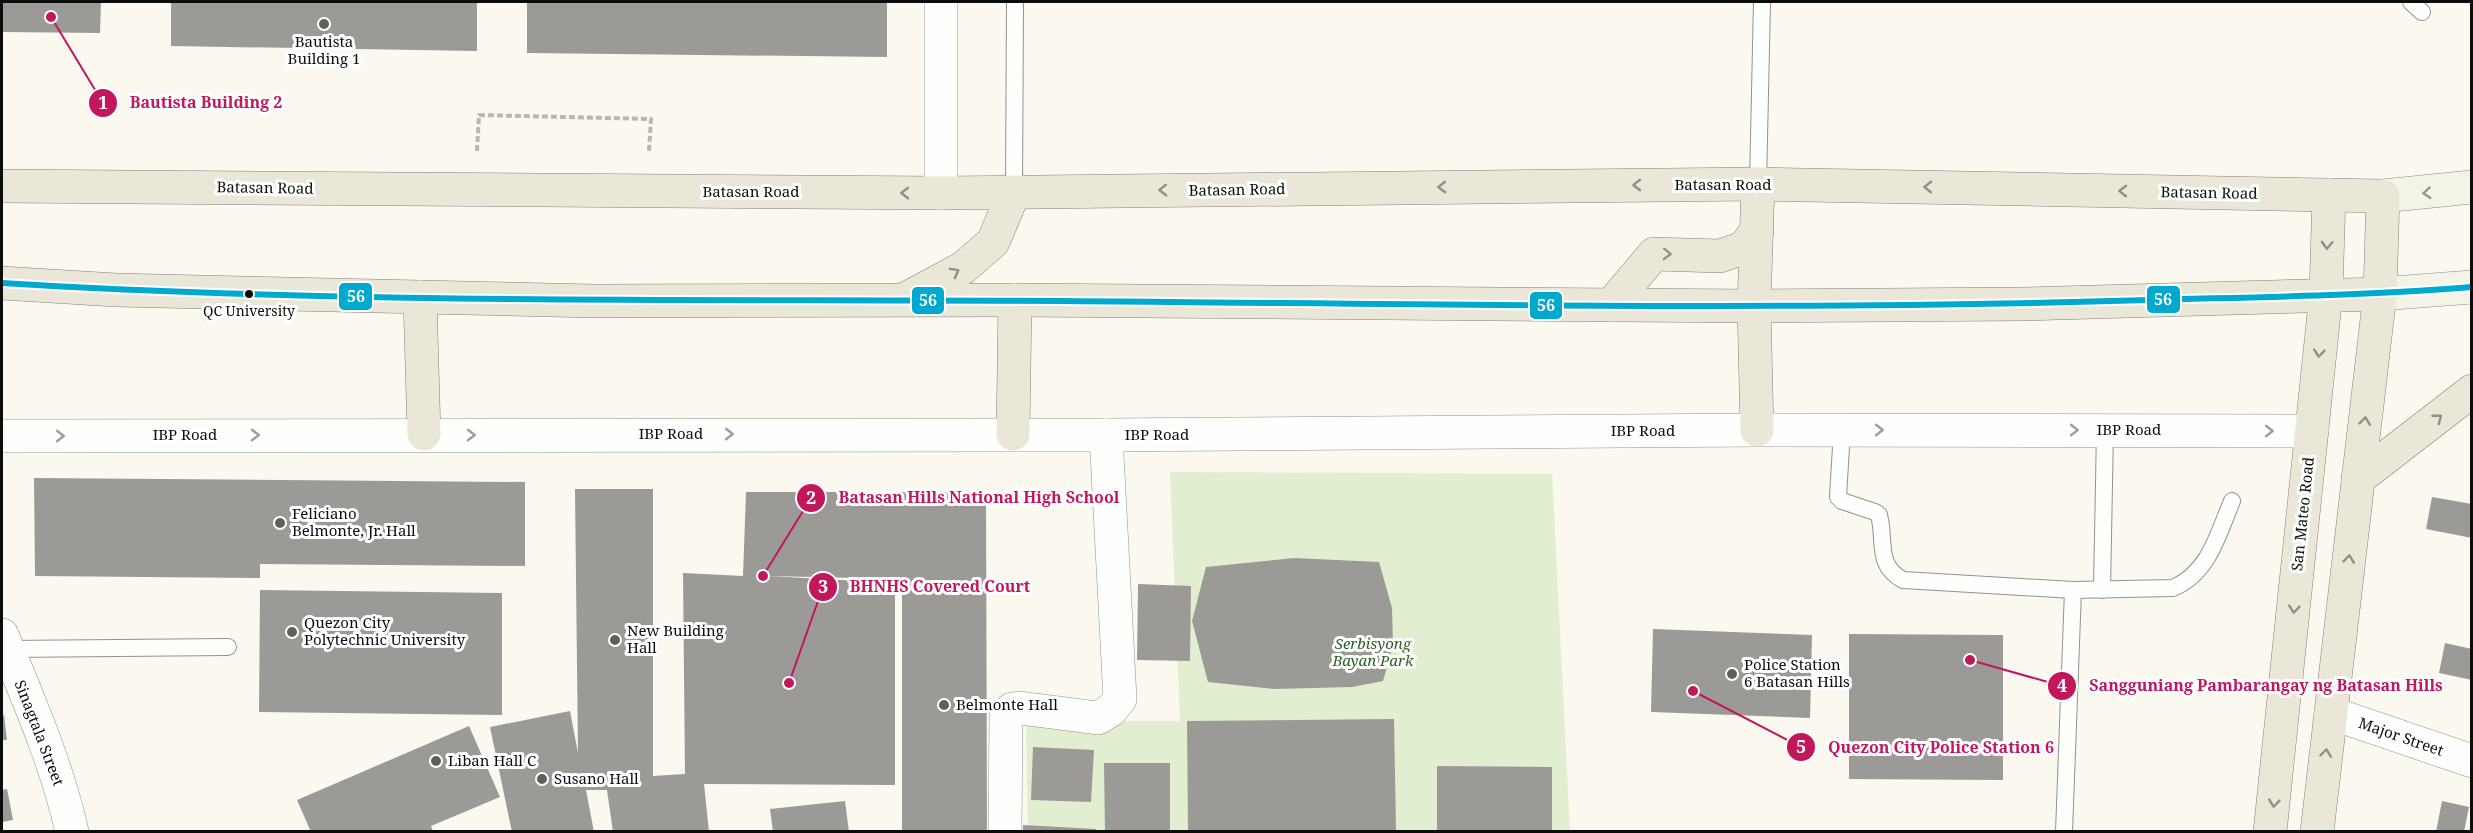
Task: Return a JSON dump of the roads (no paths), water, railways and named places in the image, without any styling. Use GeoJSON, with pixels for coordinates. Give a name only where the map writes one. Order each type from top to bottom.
{"type":"FeatureCollection","features":[{"type":"Feature","properties":{"kind":"main road","name":"Batasan Road"},"geometry":{"type":"LineString","coordinates":[[2,186],[941,193],[1758,184],[2383,196],[2472,187]]}},
{"type":"Feature","properties":{"kind":"main road"},"geometry":{"type":"LineString","coordinates":[[1757,430],[1754,306],[1758,184]]}},
{"type":"Feature","properties":{"kind":"main road"},"geometry":{"type":"LineString","coordinates":[[903,300],[963,268],[993,242],[1014,192]]}},
{"type":"Feature","properties":{"kind":"main road","name":"San Mateo Road"},"geometry":{"type":"LineString","coordinates":[[2270,831],[2326,294],[2328,195]]}},
{"type":"Feature","properties":{"kind":"main road"},"geometry":{"type":"LineString","coordinates":[[2317,831],[2380,294],[2383,196]]}},
{"type":"Feature","properties":{"kind":"main road"},"geometry":{"type":"LineString","coordinates":[[1611,304],[1654,254],[1720,256],[1743,248],[1757,231]]}},
{"type":"Feature","properties":{"kind":"main road"},"geometry":{"type":"LineString","coordinates":[[2,283],[116,290],[594,301],[1015,300],[1754,306],[2021,304],[2380,294],[2472,287]]}},
{"type":"Feature","properties":{"kind":"main road"},"geometry":{"type":"LineString","coordinates":[[420,297],[424,435]]}},
{"type":"Feature","properties":{"kind":"main road"},"geometry":{"type":"LineString","coordinates":[[1013,434],[1015,300]]}},
{"type":"Feature","properties":{"kind":"main road"},"geometry":{"type":"LineString","coordinates":[[2358,479],[2471,392]]}},
{"type":"Feature","properties":{"kind":"street"},"geometry":{"type":"LineString","coordinates":[[941,2],[941,193]]}},
{"type":"Feature","properties":{"kind":"street","name":"IBP Road"},"geometry":{"type":"LineString","coordinates":[[2,436],[1106,435],[1757,430],[2312,431]]}},
{"type":"Feature","properties":{"kind":"street"},"geometry":{"type":"LineString","coordinates":[[1005,831],[1006,715],[1020,708],[1098,718],[1111,710],[1120,699],[1106,435]]}},
{"type":"Feature","properties":{"kind":"street","name":"Sinagtala Street"},"geometry":{"type":"LineString","coordinates":[[4,642],[66,803],[72,831]]}},
{"type":"Feature","properties":{"kind":"street","name":"Major Street"},"geometry":{"type":"LineString","coordinates":[[2331,713],[2472,761]]}},
{"type":"Feature","properties":{"kind":"lane"},"geometry":{"type":"LineString","coordinates":[[1014,192],[1015,2]]}},
{"type":"Feature","properties":{"kind":"lane"},"geometry":{"type":"LineString","coordinates":[[1758,184],[1762,2]]}},
{"type":"Feature","properties":{"kind":"lane"},"geometry":{"type":"LineString","coordinates":[[1842,430],[1838,497],[1842,501],[1879,515],[1884,560],[1891,574],[1903,580],[2073,590],[2173,588],[2185,583],[2202,566],[2212,551],[2232,501]]}},
{"type":"Feature","properties":{"kind":"lane"},"geometry":{"type":"LineString","coordinates":[[2102,590],[2106,430]]}},
{"type":"Feature","properties":{"kind":"lane"},"geometry":{"type":"LineString","coordinates":[[2064,831],[2073,590]]}},
{"type":"Feature","properties":{"kind":"lane"},"geometry":{"type":"LineString","coordinates":[[4,642],[228,647]]}},
{"type":"Feature","properties":{"kind":"place","name":"Bautista Building 2"},"geometry":{"type":"Point","coordinates":[51,17]}},
{"type":"Feature","properties":{"kind":"place","name":"Bautista Building 1"},"geometry":{"type":"Point","coordinates":[324,24]}},
{"type":"Feature","properties":{"kind":"place","name":"QC University"},"geometry":{"type":"Point","coordinates":[249,294]}},
{"type":"Feature","properties":{"kind":"place","name":"Feliciano Belmonte, Jr. Hall"},"geometry":{"type":"Point","coordinates":[280,523]}},
{"type":"Feature","properties":{"kind":"place","name":"Batasan Hills National High School"},"geometry":{"type":"Point","coordinates":[763,576]}},
{"type":"Feature","properties":{"kind":"place","name":"Quezon City Polytechnic University"},"geometry":{"type":"Point","coordinates":[292,632]}},
{"type":"Feature","properties":{"kind":"place","name":"New Building Hall"},"geometry":{"type":"Point","coordinates":[615,640]}},
{"type":"Feature","properties":{"kind":"place","name":"Sangguniang Pambarangay ng Batasan Hills"},"geometry":{"type":"Point","coordinates":[1970,660]}},
{"type":"Feature","properties":{"kind":"place","name":"Police Station 6 Batasan Hills"},"geometry":{"type":"Point","coordinates":[1732,674]}},
{"type":"Feature","properties":{"kind":"place","name":"BHNHS Covered Court"},"geometry":{"type":"Point","coordinates":[789,683]}},
{"type":"Feature","properties":{"kind":"place","name":"Quezon City Police Station 6"},"geometry":{"type":"Point","coordinates":[1693,691]}},
{"type":"Feature","properties":{"kind":"place","name":"Belmonte Hall"},"geometry":{"type":"Point","coordinates":[944,705]}},
{"type":"Feature","properties":{"kind":"place","name":"Liban Hall C"},"geometry":{"type":"Point","coordinates":[436,761]}},
{"type":"Feature","properties":{"kind":"place","name":"Susano Hall"},"geometry":{"type":"Point","coordinates":[542,779]}},
{"type":"Feature","properties":{"kind":"park label","name":"Serbisyong Bayan Park"},"geometry":{"type":"Point","coordinates":[1373,652]}}]}
